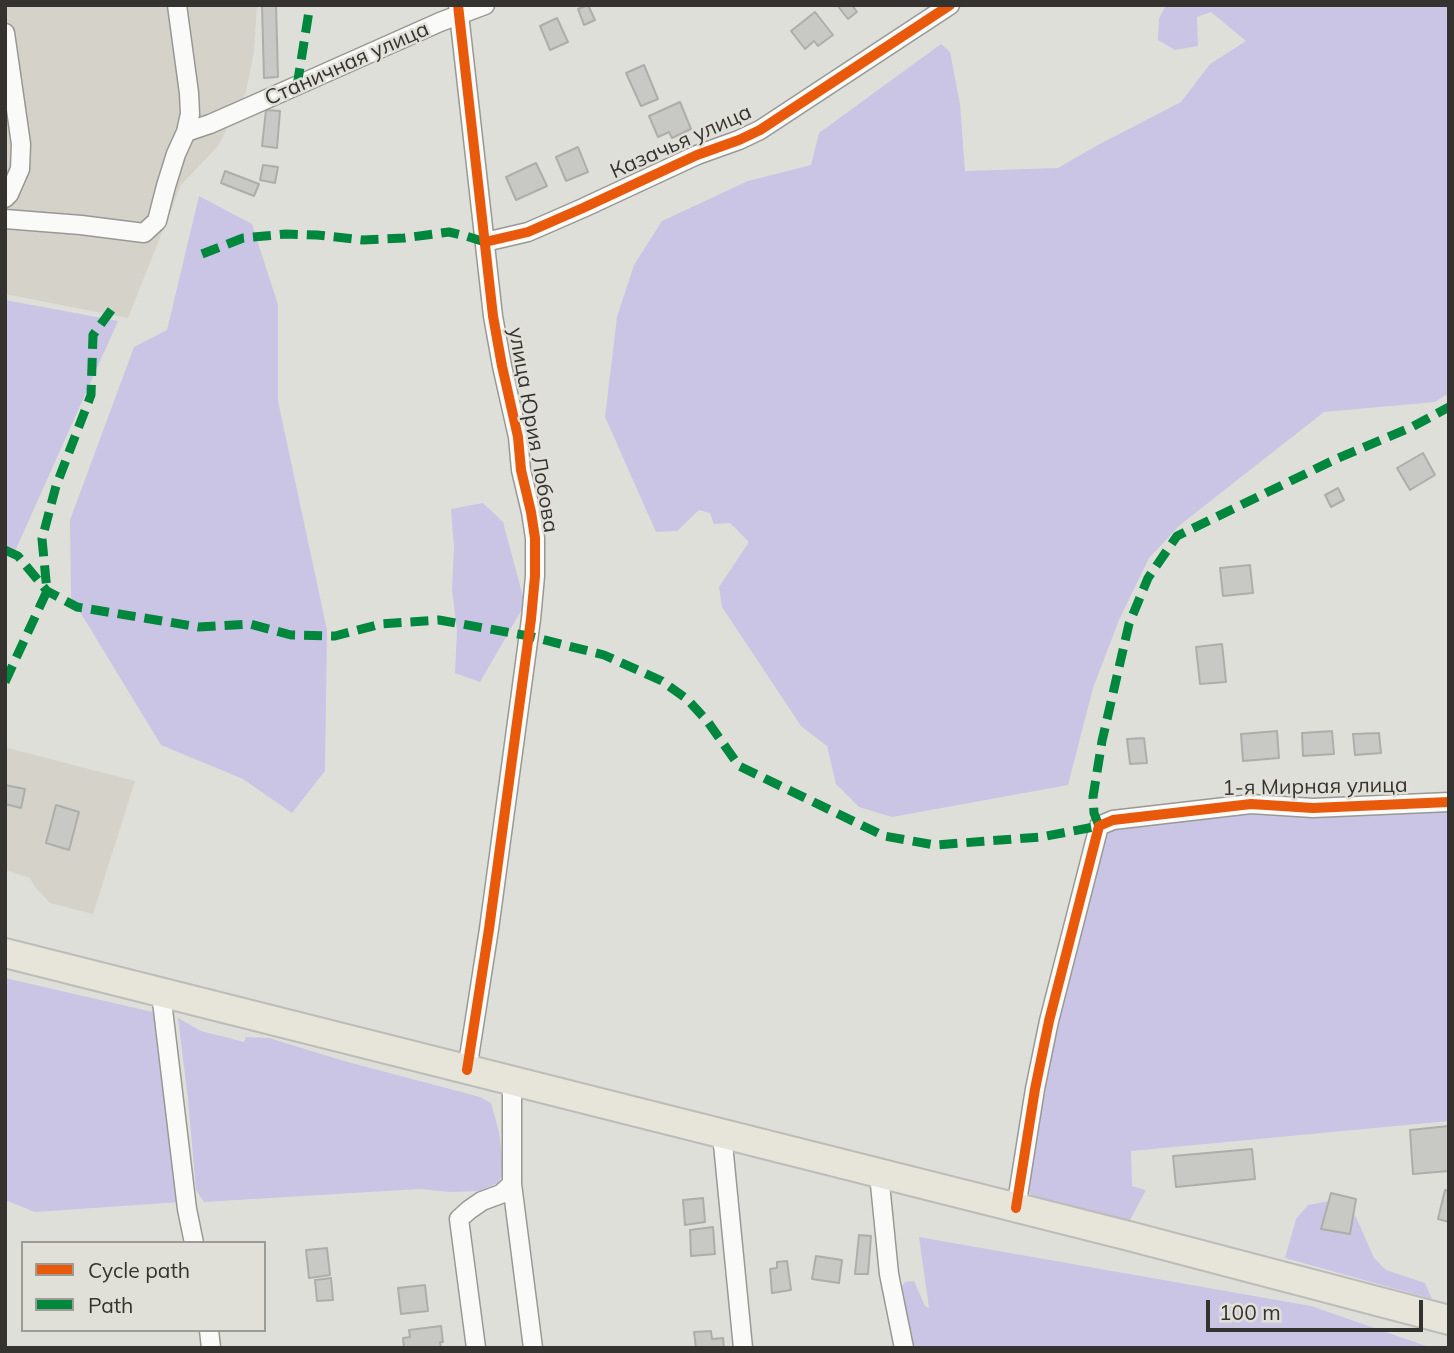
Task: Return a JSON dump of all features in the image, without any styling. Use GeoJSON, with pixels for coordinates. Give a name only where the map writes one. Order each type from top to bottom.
{"type":"FeatureCollection","features":[{"type":"Feature","properties":{"kind":"main road"},"geometry":{"type":"LineString","coordinates":[[5,953],[1449,1320]]}},
{"type":"Feature","properties":{"kind":"street"},"geometry":{"type":"LineString","coordinates":[[5,219],[144,233],[157,221],[190,114],[177,5]]}},
{"type":"Feature","properties":{"kind":"street","name":"Станичная улица"},"geometry":{"type":"LineString","coordinates":[[186,132],[210,124],[459,10],[485,5]]}},
{"type":"Feature","properties":{"kind":"street","name":"Казачья улица"},"geometry":{"type":"LineString","coordinates":[[485,242],[528,232],[697,155],[760,130],[950,5]]}},
{"type":"Feature","properties":{"kind":"street","name":"улица Юрия Лобова"},"geometry":{"type":"LineString","coordinates":[[459,10],[495,328],[518,437],[521,470],[535,538],[531,620],[467,1070]]}},
{"type":"Feature","properties":{"kind":"street"},"geometry":{"type":"LineString","coordinates":[[5,33],[21,144],[20,169],[5,198]]}},
{"type":"Feature","properties":{"kind":"street","name":"1-я Мирная улица"},"geometry":{"type":"LineString","coordinates":[[1016,1208],[1035,1088],[1049,1021],[1099,826],[1114,820],[1251,804],[1313,808],[1449,802]]}},
{"type":"Feature","properties":{"kind":"street"},"geometry":{"type":"LineString","coordinates":[[161,993],[187,1209],[194,1241]]}},
{"type":"Feature","properties":{"kind":"street"},"geometry":{"type":"LineString","coordinates":[[512,1082],[512,1184],[533,1348]]}},
{"type":"Feature","properties":{"kind":"street"},"geometry":{"type":"LineString","coordinates":[[722,1134],[744,1348]]}},
{"type":"Feature","properties":{"kind":"street"},"geometry":{"type":"LineString","coordinates":[[878,1174],[888,1274],[904,1348]]}},
{"type":"Feature","properties":{"kind":"street"},"geometry":{"type":"LineString","coordinates":[[475,1348],[459,1219],[482,1201],[500,1194],[512,1184]]}},
{"type":"Feature","properties":{"kind":"shaded area"},"geometry":{"type":"Polygon","coordinates":[[[5,5],[257,5],[254,52],[246,92],[218,146],[181,185],[128,318],[5,294],[5,5]]]}},
{"type":"Feature","properties":{"kind":"shaded area"},"geometry":{"type":"Polygon","coordinates":[[[1166,5],[1449,5],[1449,393],[1435,402],[1324,412],[1180,525],[1149,558],[1119,620],[1093,688],[1068,785],[892,817],[859,807],[836,784],[827,746],[801,726],[722,607],[719,587],[749,542],[730,523],[714,524],[710,513],[699,510],[677,531],[656,532],[605,417],[617,317],[634,265],[662,221],[748,181],[811,165],[819,133],[941,44],[950,52],[960,104],[965,171],[1058,168],[1181,102],[1210,64],[1246,41],[1211,12],[1197,17],[1198,46],[1175,50],[1158,40],[1159,19],[1166,5]]]}},
{"type":"Feature","properties":{"kind":"shaded area"},"geometry":{"type":"Polygon","coordinates":[[[199,196],[252,224],[278,305],[278,401],[327,630],[325,771],[292,813],[243,779],[161,745],[71,597],[70,520],[134,347],[167,330],[199,196]]]}},
{"type":"Feature","properties":{"kind":"shaded area"},"geometry":{"type":"Polygon","coordinates":[[[5,300],[118,321],[12,558],[5,554],[5,300]]]}},
{"type":"Feature","properties":{"kind":"shaded area"},"geometry":{"type":"Polygon","coordinates":[[[483,503],[503,522],[525,604],[480,682],[455,673],[457,630],[452,590],[454,547],[451,509],[483,503]]]}},
{"type":"Feature","properties":{"kind":"shaded area"},"geometry":{"type":"Polygon","coordinates":[[[8,748],[135,781],[93,914],[50,903],[30,878],[5,870],[5,759],[8,748]]]}},
{"type":"Feature","properties":{"kind":"shaded area"},"geometry":{"type":"Polygon","coordinates":[[[1449,808],[1449,1121],[1131,1151],[1132,1186],[1146,1190],[1130,1220],[1124,1222],[1042,1200],[1030,1194],[1026,1175],[1041,1086],[1098,860],[1109,831],[1129,824],[1230,813],[1358,815],[1449,808]]]}},
{"type":"Feature","properties":{"kind":"shaded area"},"geometry":{"type":"Polygon","coordinates":[[[5,978],[157,1013],[180,1202],[35,1212],[5,1200],[5,978]]]}},
{"type":"Feature","properties":{"kind":"shaded area"},"geometry":{"type":"Polygon","coordinates":[[[178,1018],[201,1031],[244,1042],[246,1037],[269,1038],[480,1097],[491,1103],[499,1132],[504,1171],[498,1183],[479,1191],[419,1189],[204,1202],[196,1190],[178,1018]]]}},
{"type":"Feature","properties":{"kind":"shaded area"},"geometry":{"type":"Polygon","coordinates":[[[1335,1200],[1356,1217],[1374,1258],[1386,1270],[1425,1283],[1432,1299],[1285,1258],[1296,1219],[1308,1205],[1335,1200]]]}},
{"type":"Feature","properties":{"kind":"shaded area"},"geometry":{"type":"Polygon","coordinates":[[[919,1237],[1311,1306],[1432,1348],[916,1348],[900,1325],[900,1289],[905,1282],[914,1281],[925,1306],[929,1308],[919,1237]]]}},
{"type":"Feature","properties":{"kind":"building"},"geometry":{"type":"Polygon","coordinates":[[[262,5],[276,5],[278,77],[264,78],[262,5]]]}},
{"type":"Feature","properties":{"kind":"building"},"geometry":{"type":"Polygon","coordinates":[[[588,5],[595,20],[584,25],[578,9],[588,5]]]}},
{"type":"Feature","properties":{"kind":"building"},"geometry":{"type":"Polygon","coordinates":[[[837,5],[852,5],[857,12],[848,19],[837,5]]]}},
{"type":"Feature","properties":{"kind":"building"},"geometry":{"type":"Polygon","coordinates":[[[815,12],[833,35],[818,46],[814,41],[805,49],[791,31],[815,12]]]}},
{"type":"Feature","properties":{"kind":"building"},"geometry":{"type":"Polygon","coordinates":[[[557,18],[568,42],[550,50],[540,26],[557,18]]]}},
{"type":"Feature","properties":{"kind":"building"},"geometry":{"type":"Polygon","coordinates":[[[644,65],[658,99],[641,106],[626,73],[644,65]]]}},
{"type":"Feature","properties":{"kind":"building"},"geometry":{"type":"Polygon","coordinates":[[[680,102],[691,129],[672,138],[669,132],[658,137],[649,116],[680,102]]]}},
{"type":"Feature","properties":{"kind":"building"},"geometry":{"type":"Polygon","coordinates":[[[266,110],[280,111],[277,148],[262,146],[266,110]]]}},
{"type":"Feature","properties":{"kind":"building"},"geometry":{"type":"Polygon","coordinates":[[[578,147],[588,172],[566,181],[556,157],[578,147]]]}},
{"type":"Feature","properties":{"kind":"building"},"geometry":{"type":"Polygon","coordinates":[[[536,163],[547,186],[516,200],[506,177],[536,163]]]}},
{"type":"Feature","properties":{"kind":"building"},"geometry":{"type":"Polygon","coordinates":[[[263,165],[278,167],[275,183],[260,180],[263,165]]]}},
{"type":"Feature","properties":{"kind":"building"},"geometry":{"type":"Polygon","coordinates":[[[225,171],[259,184],[254,196],[221,183],[225,171]]]}},
{"type":"Feature","properties":{"kind":"building"},"geometry":{"type":"Polygon","coordinates":[[[1423,453],[1435,475],[1410,490],[1397,468],[1423,453]]]}},
{"type":"Feature","properties":{"kind":"building"},"geometry":{"type":"Polygon","coordinates":[[[1338,488],[1344,500],[1331,507],[1325,495],[1338,488]]]}},
{"type":"Feature","properties":{"kind":"building"},"geometry":{"type":"Polygon","coordinates":[[[1250,565],[1253,593],[1223,596],[1220,568],[1250,565]]]}},
{"type":"Feature","properties":{"kind":"building"},"geometry":{"type":"Polygon","coordinates":[[[1222,644],[1226,682],[1200,684],[1196,647],[1222,644]]]}},
{"type":"Feature","properties":{"kind":"building"},"geometry":{"type":"Polygon","coordinates":[[[1277,731],[1279,758],[1243,761],[1241,734],[1277,731]]]}},
{"type":"Feature","properties":{"kind":"building"},"geometry":{"type":"Polygon","coordinates":[[[1332,731],[1334,754],[1303,756],[1302,733],[1332,731]]]}},
{"type":"Feature","properties":{"kind":"building"},"geometry":{"type":"Polygon","coordinates":[[[1379,733],[1381,753],[1355,755],[1353,734],[1379,733]]]}},
{"type":"Feature","properties":{"kind":"building"},"geometry":{"type":"Polygon","coordinates":[[[1144,738],[1147,763],[1130,764],[1127,739],[1144,738]]]}},
{"type":"Feature","properties":{"kind":"building"},"geometry":{"type":"Polygon","coordinates":[[[5,785],[25,789],[21,808],[5,804],[5,785]]]}},
{"type":"Feature","properties":{"kind":"building"},"geometry":{"type":"Polygon","coordinates":[[[56,805],[79,812],[69,850],[46,843],[56,805]]]}},
{"type":"Feature","properties":{"kind":"building"},"geometry":{"type":"Polygon","coordinates":[[[1449,1126],[1449,1171],[1413,1174],[1410,1130],[1449,1126]]]}},
{"type":"Feature","properties":{"kind":"building"},"geometry":{"type":"Polygon","coordinates":[[[1252,1149],[1255,1179],[1176,1187],[1173,1156],[1252,1149]]]}},
{"type":"Feature","properties":{"kind":"building"},"geometry":{"type":"Polygon","coordinates":[[[1445,1190],[1449,1191],[1449,1222],[1438,1219],[1445,1190]]]}},
{"type":"Feature","properties":{"kind":"building"},"geometry":{"type":"Polygon","coordinates":[[[1331,1193],[1356,1199],[1350,1234],[1321,1229],[1331,1193]]]}},
{"type":"Feature","properties":{"kind":"building"},"geometry":{"type":"Polygon","coordinates":[[[703,1198],[705,1222],[685,1225],[683,1200],[703,1198]]]}},
{"type":"Feature","properties":{"kind":"building"},"geometry":{"type":"Polygon","coordinates":[[[713,1227],[715,1254],[691,1256],[690,1230],[713,1227]]]}},
{"type":"Feature","properties":{"kind":"building"},"geometry":{"type":"Polygon","coordinates":[[[859,1235],[871,1236],[868,1274],[855,1274],[859,1235]]]}},
{"type":"Feature","properties":{"kind":"building"},"geometry":{"type":"Polygon","coordinates":[[[327,1248],[330,1275],[309,1278],[306,1250],[327,1248]]]}},
{"type":"Feature","properties":{"kind":"building"},"geometry":{"type":"Polygon","coordinates":[[[816,1256],[842,1260],[839,1283],[812,1279],[816,1256]]]}},
{"type":"Feature","properties":{"kind":"building"},"geometry":{"type":"Polygon","coordinates":[[[787,1261],[791,1290],[772,1293],[770,1269],[777,1268],[777,1262],[787,1261]]]}},
{"type":"Feature","properties":{"kind":"building"},"geometry":{"type":"Polygon","coordinates":[[[331,1278],[333,1300],[317,1301],[315,1280],[331,1278]]]}},
{"type":"Feature","properties":{"kind":"building"},"geometry":{"type":"Polygon","coordinates":[[[425,1285],[428,1311],[401,1314],[398,1288],[425,1285]]]}},
{"type":"Feature","properties":{"kind":"building"},"geometry":{"type":"Polygon","coordinates":[[[441,1326],[441,1348],[404,1348],[403,1338],[410,1337],[409,1330],[441,1326]]]}},
{"type":"Feature","properties":{"kind":"building"},"geometry":{"type":"Polygon","coordinates":[[[711,1331],[712,1339],[723,1338],[724,1348],[696,1348],[694,1332],[711,1331]]]}},
{"type":"Feature","properties":{"kind":"marked path"},"geometry":{"type":"LineString","coordinates":[[297,86],[310,5]]}},
{"type":"Feature","properties":{"kind":"marked path"},"geometry":{"type":"LineString","coordinates":[[202,254],[243,238],[286,234],[363,240],[449,232],[485,242]]}},
{"type":"Feature","properties":{"kind":"marked path"},"geometry":{"type":"LineString","coordinates":[[5,682],[47,591],[42,539],[56,486],[91,395],[93,335],[112,309]]}},
{"type":"Feature","properties":{"kind":"marked path"},"geometry":{"type":"LineString","coordinates":[[5,550],[18,556],[47,591],[77,607],[199,627],[250,624],[291,635],[335,636],[381,624],[439,620],[529,636],[604,655],[662,681],[687,699],[708,722],[739,766],[884,836],[935,845],[1041,837],[1099,826],[1094,813],[1093,797],[1102,741],[1129,624],[1148,578],[1177,536],[1336,459],[1412,427],[1449,407]]}},
{"type":"Feature","properties":{"kind":"cycle path"},"geometry":{"type":"LineString","coordinates":[[458,5],[493,316],[535,538],[531,619],[467,1070]]}},
{"type":"Feature","properties":{"kind":"cycle path"},"geometry":{"type":"LineString","coordinates":[[485,242],[528,232],[697,155],[760,130],[950,5]]}},
{"type":"Feature","properties":{"kind":"cycle path"},"geometry":{"type":"LineString","coordinates":[[1016,1208],[1049,1021],[1099,826],[1113,820],[1251,804],[1313,808],[1449,802]]}}]}
